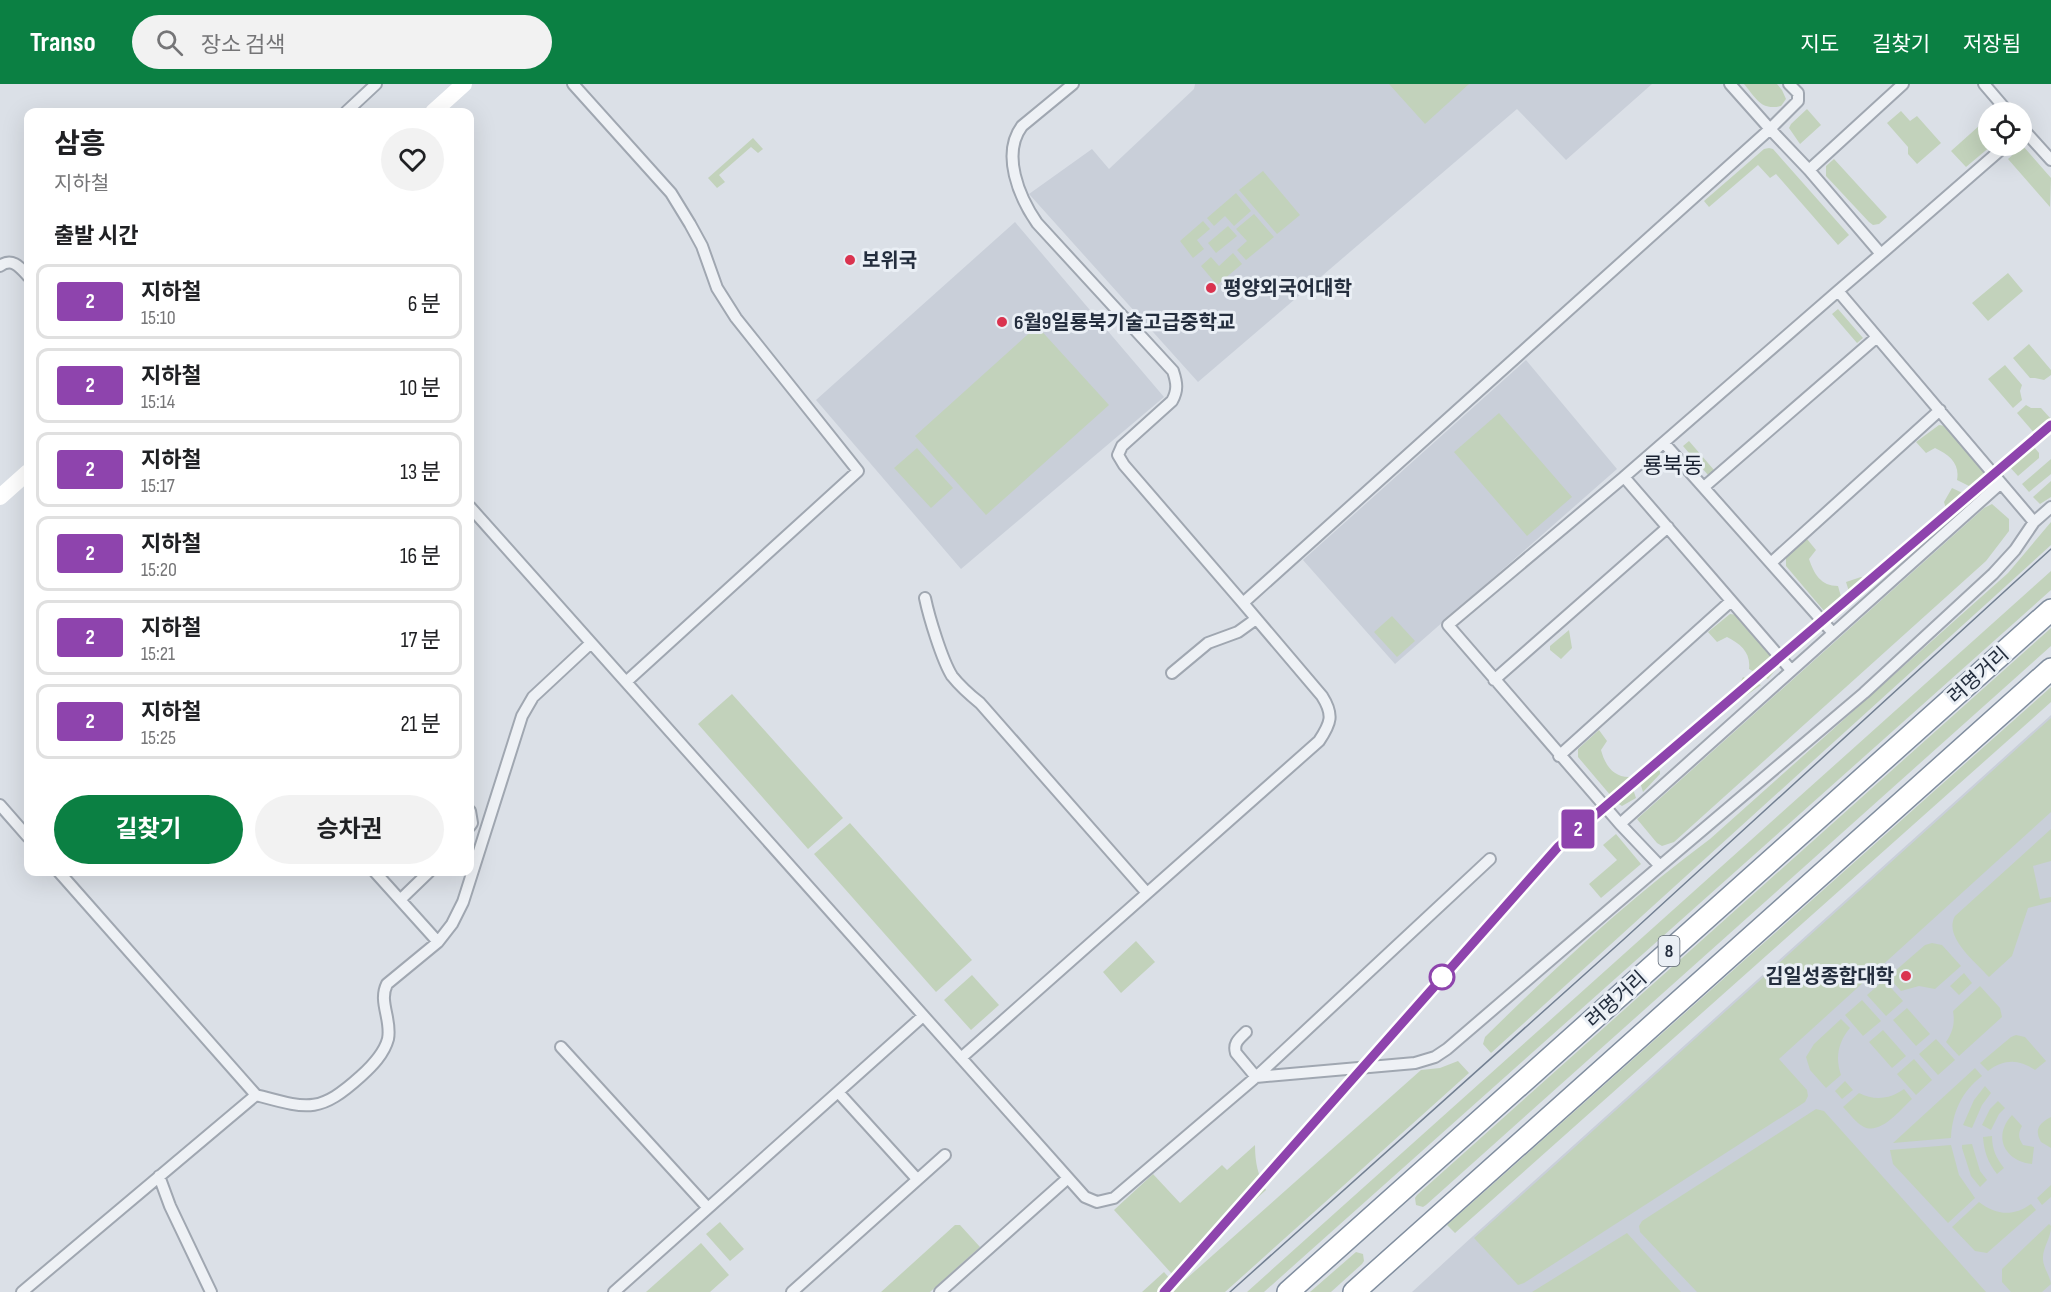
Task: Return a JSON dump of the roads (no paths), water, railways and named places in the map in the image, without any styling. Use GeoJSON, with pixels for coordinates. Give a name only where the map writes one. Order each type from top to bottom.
{"type":"FeatureCollection","features":[{"type":"Feature","properties":{"kind":"highway","name":"려명거리"},"geometry":{"type":"LineString","coordinates":[[1288,1292],[2051,610]]}},
{"type":"Feature","properties":{"kind":"highway","name":"8"},"geometry":{"type":"LineString","coordinates":[[1354,1292],[2051,669]]}},
{"type":"Feature","properties":{"kind":"main road"},"geometry":{"type":"LineString","coordinates":[[437,108],[464,84]]}},
{"type":"Feature","properties":{"kind":"main road"},"geometry":{"type":"LineString","coordinates":[[0,497],[24,476]]}},
{"type":"Feature","properties":{"kind":"street"},"geometry":{"type":"LineString","coordinates":[[350,108],[376,84]]}},
{"type":"Feature","properties":{"kind":"street"},"geometry":{"type":"LineString","coordinates":[[573,84],[671,194],[698,239],[717,288],[736,318],[858,471],[626,682]]}},
{"type":"Feature","properties":{"kind":"street"},"geometry":{"type":"LineString","coordinates":[[961,1058],[1319,741],[1328,728],[1330,718],[1329,707],[1323,696],[1124,465],[1118,455],[1122,446],[1172,401],[1177,391],[1177,381],[1173,371],[1037,223],[1025,205],[1019,190],[1012,154],[1013,143],[1022,126],[1073,84]]}},
{"type":"Feature","properties":{"kind":"street"},"geometry":{"type":"LineString","coordinates":[[1730,84],[1881,254]]}},
{"type":"Feature","properties":{"kind":"street"},"geometry":{"type":"LineString","coordinates":[[1243,603],[1770,129],[1798,101],[1797,93],[1790,84]]}},
{"type":"Feature","properties":{"kind":"street"},"geometry":{"type":"LineString","coordinates":[[1809,171],[1903,84]]}},
{"type":"Feature","properties":{"kind":"street"},"geometry":{"type":"LineString","coordinates":[[1984,84],[1999,102]]}},
{"type":"Feature","properties":{"kind":"street"},"geometry":{"type":"LineString","coordinates":[[2032,140],[2051,160]]}},
{"type":"Feature","properties":{"kind":"street"},"geometry":{"type":"LineString","coordinates":[[1660,866],[1559,756],[1448,625],[1664,443],[1994,156]]}},
{"type":"Feature","properties":{"kind":"street"},"geometry":{"type":"LineString","coordinates":[[0,266],[5,262],[13,262],[24,272]]}},
{"type":"Feature","properties":{"kind":"street"},"geometry":{"type":"LineString","coordinates":[[1838,291],[2034,522]]}},
{"type":"Feature","properties":{"kind":"street"},"geometry":{"type":"LineString","coordinates":[[1704,487],[1878,337]]}},
{"type":"Feature","properties":{"kind":"street"},"geometry":{"type":"LineString","coordinates":[[1772,562],[1940,410]]}},
{"type":"Feature","properties":{"kind":"street"},"geometry":{"type":"LineString","coordinates":[[1664,443],[1833,633]]}},
{"type":"Feature","properties":{"kind":"street"},"geometry":{"type":"LineString","coordinates":[[1624,477],[1791,670]]}},
{"type":"Feature","properties":{"kind":"street"},"geometry":{"type":"LineString","coordinates":[[1620,824],[2001,483]]}},
{"type":"Feature","properties":{"kind":"street"},"geometry":{"type":"LineString","coordinates":[[1256,1077],[1415,1063],[1435,1057],[1447,1049],[1864,693],[1993,574],[2015,550],[2034,522],[2051,507]]}},
{"type":"Feature","properties":{"kind":"street"},"geometry":{"type":"LineString","coordinates":[[474,511],[1085,1197],[1091,1200],[1097,1202],[1114,1198],[1256,1077],[1490,859]]}},
{"type":"Feature","properties":{"kind":"street"},"geometry":{"type":"LineString","coordinates":[[1494,680],[1668,527]]}},
{"type":"Feature","properties":{"kind":"street"},"geometry":{"type":"LineString","coordinates":[[926,598],[929,616],[951,674],[980,703],[1147,893]]}},
{"type":"Feature","properties":{"kind":"street"},"geometry":{"type":"LineString","coordinates":[[1559,756],[1731,601]]}},
{"type":"Feature","properties":{"kind":"street"},"geometry":{"type":"LineString","coordinates":[[1172,674],[1208,643],[1238,632],[1256,619]]}},
{"type":"Feature","properties":{"kind":"street"},"geometry":{"type":"LineString","coordinates":[[474,868],[522,716],[533,697],[591,643]]}},
{"type":"Feature","properties":{"kind":"street"},"geometry":{"type":"LineString","coordinates":[[0,805],[24,832]]}},
{"type":"Feature","properties":{"kind":"street"},"geometry":{"type":"LineString","coordinates":[[63,876],[256,1095],[297,1107],[322,1104],[341,1094],[375,1063],[388,1040],[390,1023],[383,1001],[387,984],[438,942],[452,924],[463,903],[472,876]]}},
{"type":"Feature","properties":{"kind":"street"},"geometry":{"type":"LineString","coordinates":[[379,876],[438,942]]}},
{"type":"Feature","properties":{"kind":"street"},"geometry":{"type":"LineString","coordinates":[[401,899],[425,876]]}},
{"type":"Feature","properties":{"kind":"street"},"geometry":{"type":"LineString","coordinates":[[614,1292],[923,1016]]}},
{"type":"Feature","properties":{"kind":"street"},"geometry":{"type":"LineString","coordinates":[[1246,1032],[1236,1042],[1236,1053],[1256,1077]]}},
{"type":"Feature","properties":{"kind":"street"},"geometry":{"type":"LineString","coordinates":[[561,1047],[708,1208]]}},
{"type":"Feature","properties":{"kind":"street"},"geometry":{"type":"LineString","coordinates":[[838,1092],[917,1179]]}},
{"type":"Feature","properties":{"kind":"street"},"geometry":{"type":"LineString","coordinates":[[21,1292],[256,1095]]}},
{"type":"Feature","properties":{"kind":"street"},"geometry":{"type":"LineString","coordinates":[[792,1292],[945,1155]]}},
{"type":"Feature","properties":{"kind":"street"},"geometry":{"type":"LineString","coordinates":[[159,1176],[170,1206],[212,1292]]}},
{"type":"Feature","properties":{"kind":"street"},"geometry":{"type":"LineString","coordinates":[[940,1292],[1068,1178]]}},
{"type":"Feature","properties":{"kind":"tram line"},"geometry":{"type":"LineString","coordinates":[[1230,1292],[1623,940],[2051,549]]}},
{"type":"Feature","properties":{"kind":"metro line","name":"2"},"geometry":{"type":"LineString","coordinates":[[1164,1292],[1558,847],[2051,425]]}},
{"type":"Feature","properties":{"kind":"place","name":"보위국"},"geometry":{"type":"Point","coordinates":[850,260]}},
{"type":"Feature","properties":{"kind":"place","name":"평양외국어대학"},"geometry":{"type":"Point","coordinates":[1211,288]}},
{"type":"Feature","properties":{"kind":"place","name":"6월9일룡북기술고급중학교"},"geometry":{"type":"Point","coordinates":[1002,322]}},
{"type":"Feature","properties":{"kind":"place","name":"김일성종합대학"},"geometry":{"type":"Point","coordinates":[1906,976]}},
{"type":"Feature","properties":{"kind":"district","name":"룡북동"},"geometry":{"type":"Point","coordinates":[1673,465]}}]}
